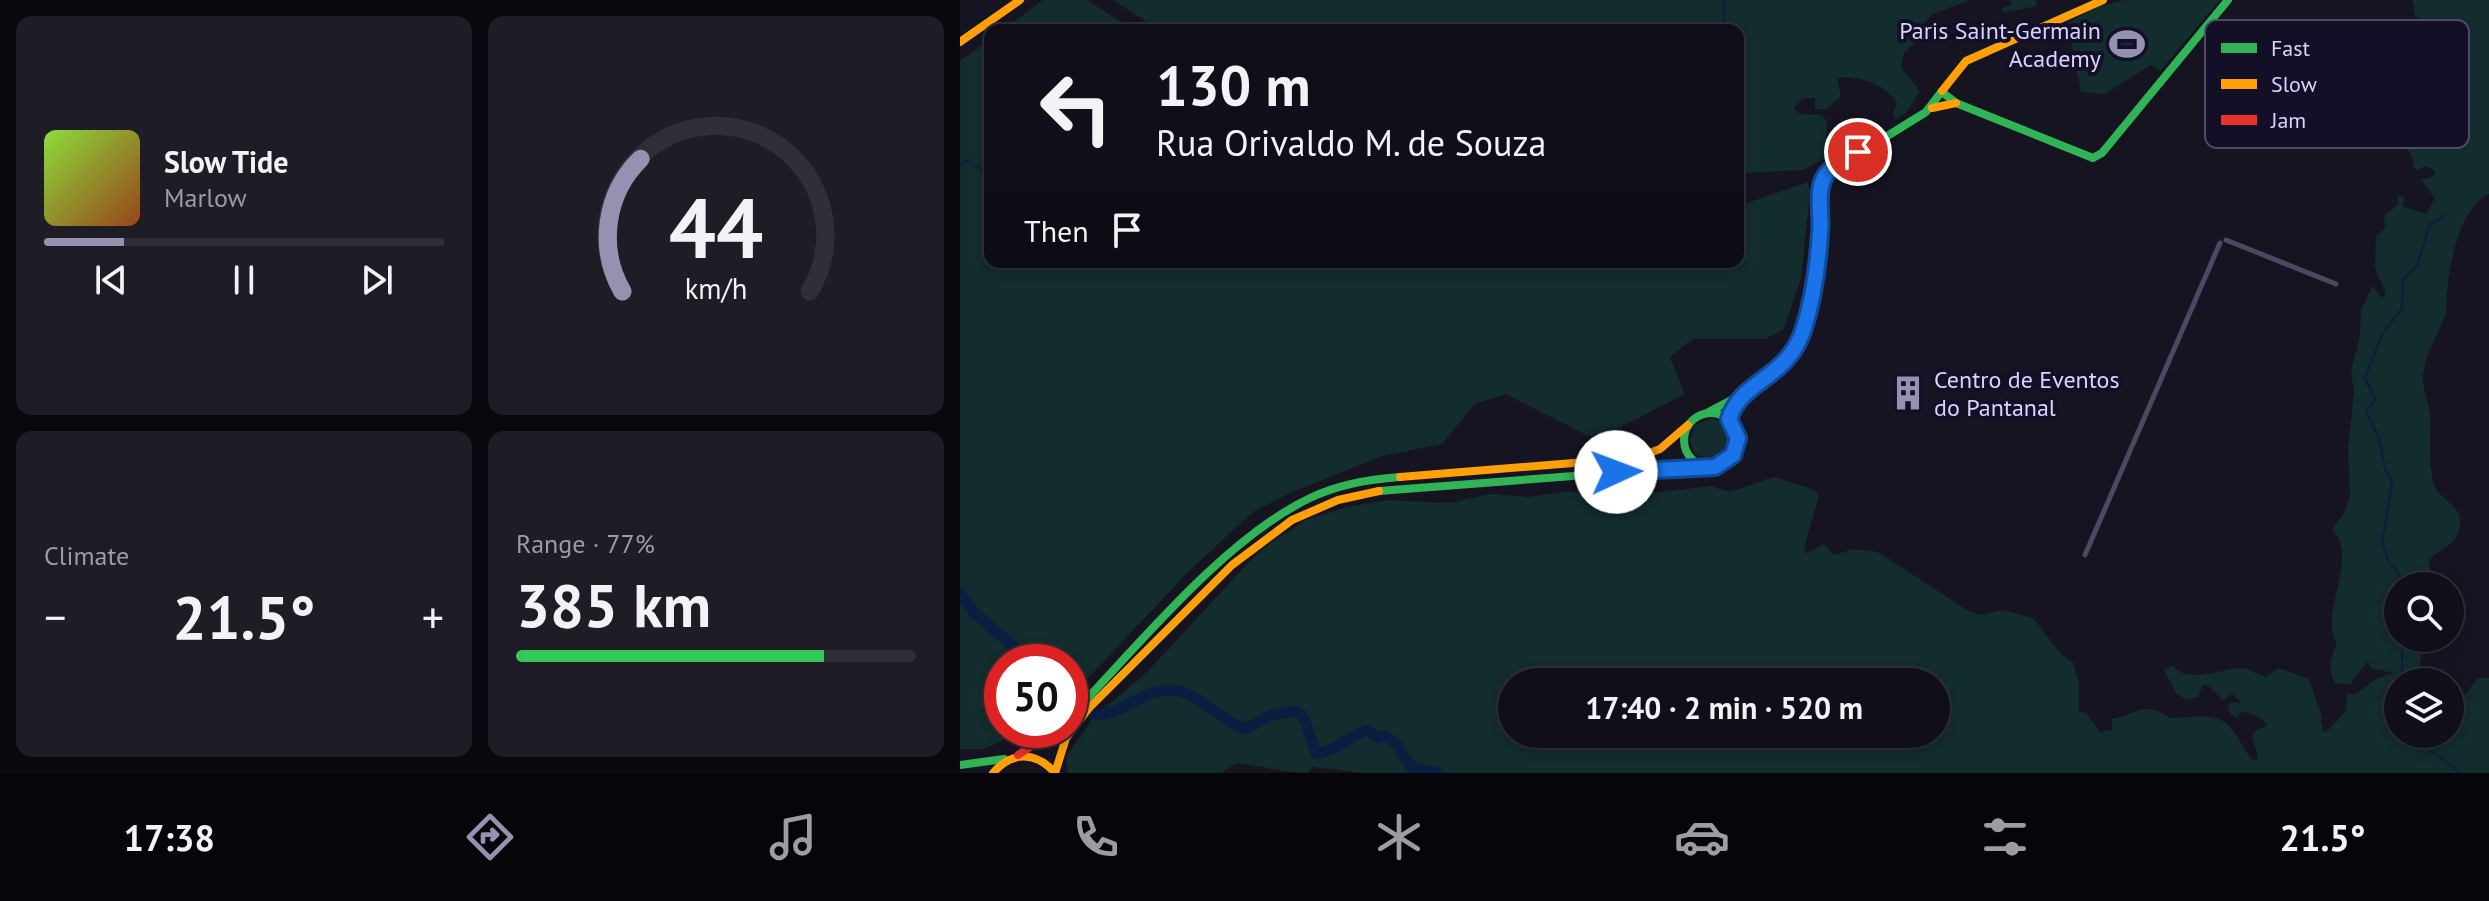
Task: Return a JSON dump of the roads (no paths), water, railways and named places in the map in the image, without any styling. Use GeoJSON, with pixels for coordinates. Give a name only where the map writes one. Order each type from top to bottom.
{"type":"FeatureCollection","features":[{"type":"Feature","properties":{"kind":"main road"},"geometry":{"type":"LineString","coordinates":[[986,24],[1020,0]]}},
{"type":"Feature","properties":{"kind":"main road"},"geometry":{"type":"LineString","coordinates":[[1932,108],[1966,61],[2103,0]]}},
{"type":"Feature","properties":{"kind":"main road"},"geometry":{"type":"LineString","coordinates":[[2212,20],[2228,0]]}},
{"type":"Feature","properties":{"kind":"main road"},"geometry":{"type":"LineString","coordinates":[[960,42],[984,25]]}},
{"type":"Feature","properties":{"kind":"main road"},"geometry":{"type":"LineString","coordinates":[[1942,92],[1956,103],[2093,158],[2102,153],[2205,28]]}},
{"type":"Feature","properties":{"kind":"main road"},"geometry":{"type":"LineString","coordinates":[[1096,696],[1223,559],[1259,528],[1312,497],[1376,479],[1636,458],[1660,449],[1688,425],[1781,369],[1802,334],[1815,275],[1822,183],[1826,174],[1932,108],[1956,103]]}},
{"type":"Feature","properties":{"kind":"main road"},"geometry":{"type":"LineString","coordinates":[[1729,419],[1746,392]]}},
{"type":"Feature","properties":{"kind":"main road"},"geometry":{"type":"LineString","coordinates":[[1088,704],[1248,552],[1279,528],[1321,505],[1363,492],[1415,485],[1723,464],[1736,451],[1737,433],[1729,419],[1707,413]]}},
{"type":"Feature","properties":{"kind":"main road"},"geometry":{"type":"LineString","coordinates":[[1688,425],[1684,437],[1686,449],[1693,460],[1704,466]]}},
{"type":"Feature","properties":{"kind":"main road"},"geometry":{"type":"LineString","coordinates":[[960,765],[1007,759],[1029,748]]}},
{"type":"Feature","properties":{"kind":"main road"},"geometry":{"type":"LineString","coordinates":[[1055,773],[1059,748]]}},
{"type":"Feature","properties":{"kind":"main road"},"geometry":{"type":"LineString","coordinates":[[1018,755],[1039,758],[1055,773]]}},
{"type":"Feature","properties":{"kind":"main road"},"geometry":{"type":"LineString","coordinates":[[993,773],[1007,759]]}},
{"type":"Feature","properties":{"kind":"street"},"geometry":{"type":"LineString","coordinates":[[2085,555],[2223,242],[2336,284]]}},
{"type":"Feature","properties":{"kind":"waterway"},"geometry":{"type":"LineString","coordinates":[[1723,24],[1724,0]]}},
{"type":"Feature","properties":{"kind":"waterway"},"geometry":{"type":"LineString","coordinates":[[960,163],[969,160]]}},
{"type":"Feature","properties":{"kind":"waterway"},"geometry":{"type":"LineString","coordinates":[[978,166],[984,172]]}},
{"type":"Feature","properties":{"kind":"waterway"},"geometry":{"type":"LineString","coordinates":[[2397,572],[2382,544],[2392,482],[2385,469],[2379,437],[2366,412],[2375,399],[2365,378],[2383,332],[2402,309],[2403,280],[2417,265],[2430,224],[2447,215]]}},
{"type":"Feature","properties":{"kind":"waterway"},"geometry":{"type":"LineString","coordinates":[[960,593],[974,613],[1011,644]]}},
{"type":"Feature","properties":{"kind":"waterway"},"geometry":{"type":"LineString","coordinates":[[2402,652],[2402,668]]}},
{"type":"Feature","properties":{"kind":"waterway"},"geometry":{"type":"LineString","coordinates":[[1088,712],[1110,713],[1158,691],[1168,690],[1199,700],[1245,729],[1271,715],[1297,711],[1304,718],[1316,753],[1329,750],[1368,730],[1378,738],[1385,736],[1396,744],[1412,768],[1438,773]]}},
{"type":"Feature","properties":{"kind":"waterway"},"geometry":{"type":"LineString","coordinates":[[2427,748],[2461,773]]}},
{"type":"Feature","properties":{"kind":"place","name":"Paris Saint-Germain Academy"},"geometry":{"type":"Point","coordinates":[2127,44]}},
{"type":"Feature","properties":{"kind":"place","name":"Centro de Eventos do Pantanal"},"geometry":{"type":"Point","coordinates":[1908,393]}}]}
